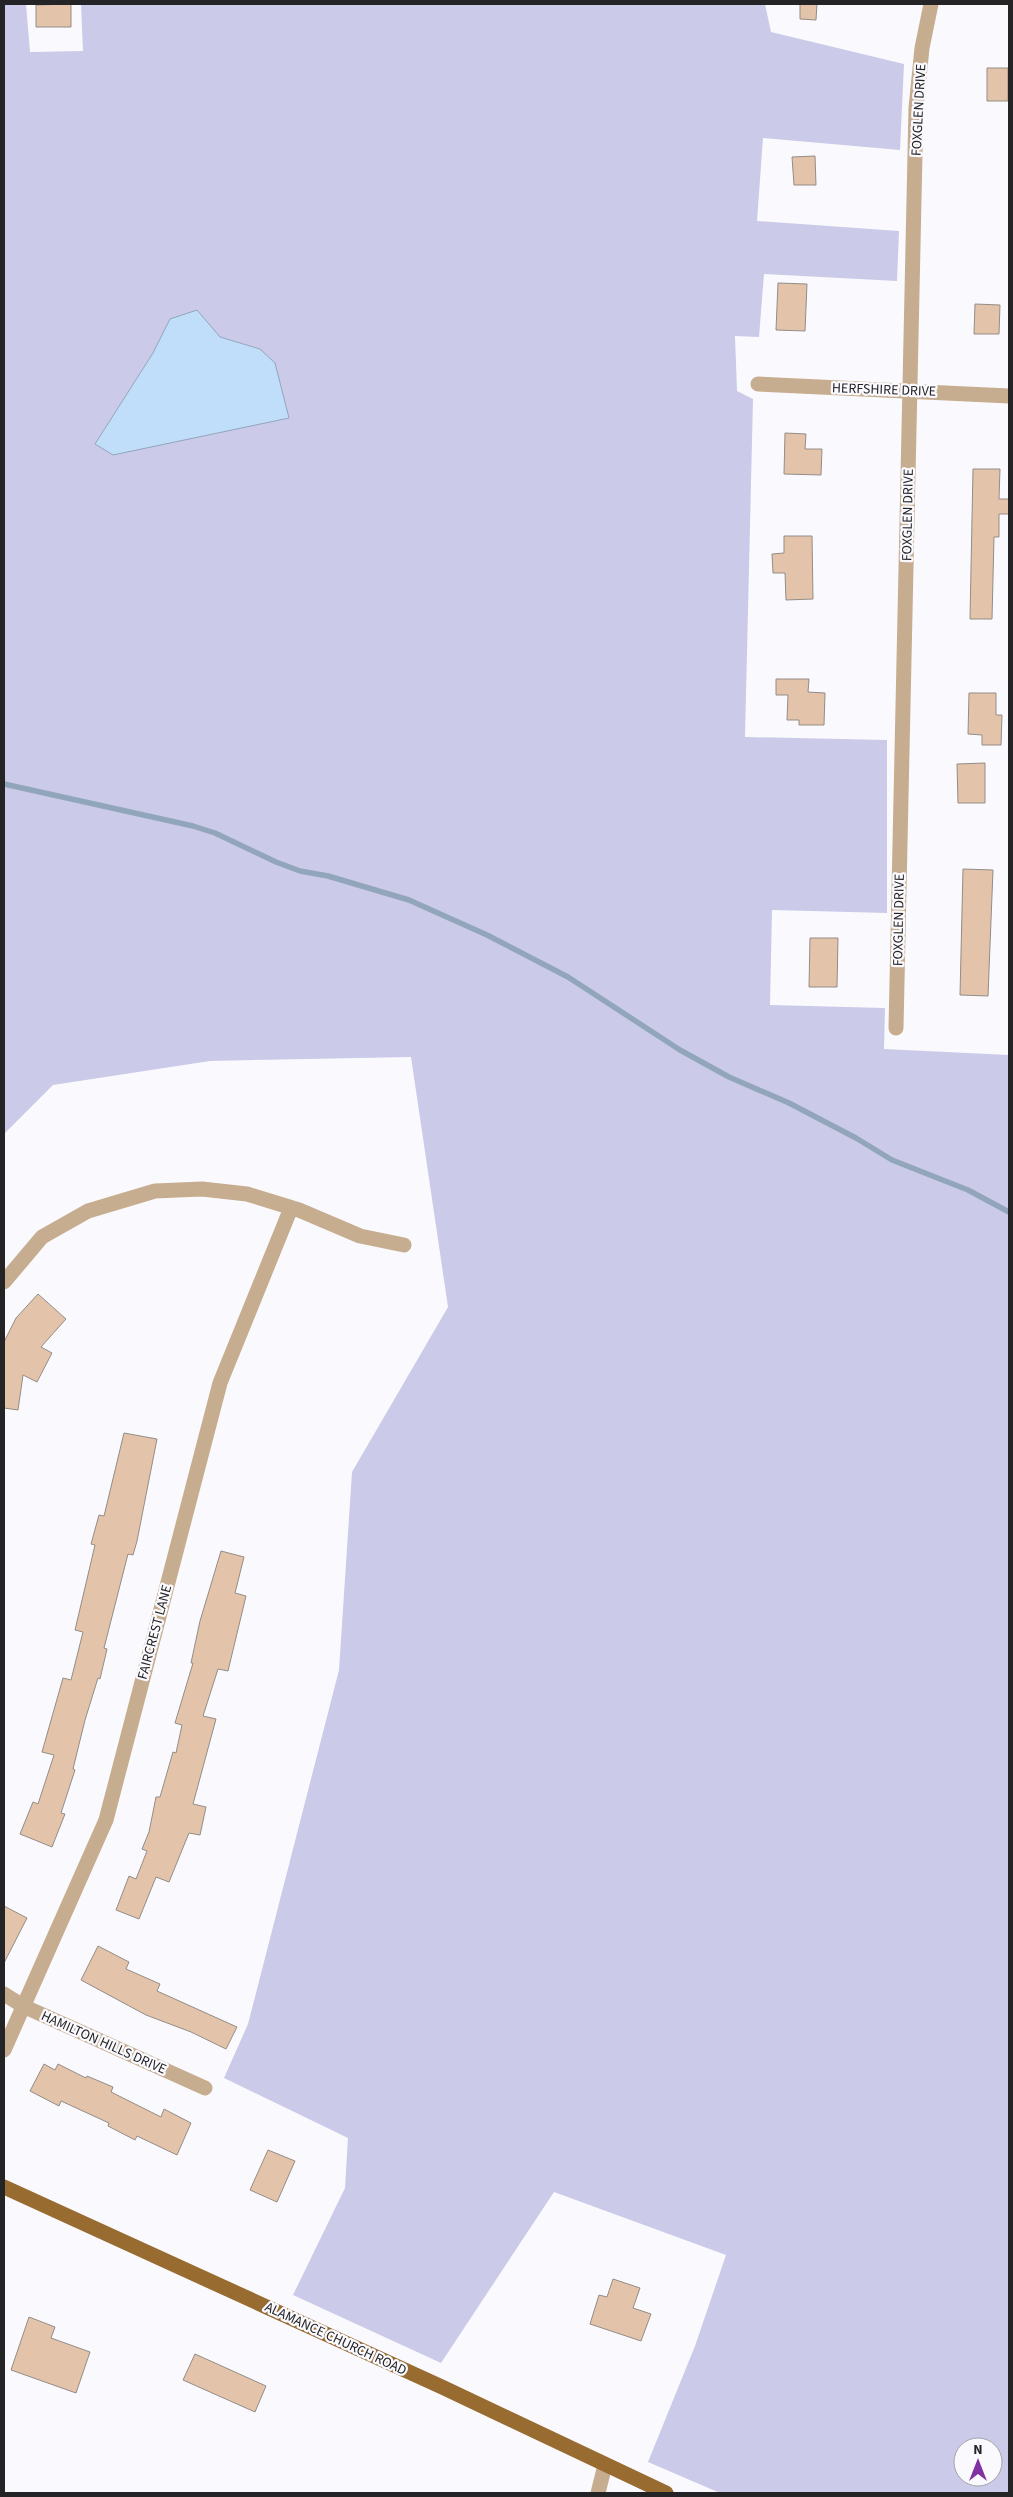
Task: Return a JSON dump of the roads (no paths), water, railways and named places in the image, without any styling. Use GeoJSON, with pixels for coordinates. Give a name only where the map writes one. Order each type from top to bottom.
{"type":"FeatureCollection","features":[{"type":"Feature","properties":{"kind":"main road","name":"ALAMANCE CHURCH ROAD"},"geometry":{"type":"LineString","coordinates":[[4,2187],[442,2387],[666,2493]]}},
{"type":"Feature","properties":{"kind":"street","name":"FOXGLEN DRIVE"},"geometry":{"type":"LineString","coordinates":[[896,1028],[916,108],[922,48],[931,4]]}},
{"type":"Feature","properties":{"kind":"street","name":"HERFSHIRE DRIVE"},"geometry":{"type":"LineString","coordinates":[[758,384],[1009,396]]}},
{"type":"Feature","properties":{"kind":"street"},"geometry":{"type":"LineString","coordinates":[[4,1282],[42,1237],[88,1211],[155,1191],[202,1189],[247,1194],[291,1208],[360,1236],[404,1245]]}},
{"type":"Feature","properties":{"kind":"street","name":"FAIRCREST LANE"},"geometry":{"type":"LineString","coordinates":[[4,2050],[106,1820],[220,1383],[291,1208]]}},
{"type":"Feature","properties":{"kind":"street","name":"HAMILTON HILLS DRIVE"},"geometry":{"type":"LineString","coordinates":[[4,1994],[23,2006],[205,2088]]}},
{"type":"Feature","properties":{"kind":"street"},"geometry":{"type":"LineString","coordinates":[[598,2493],[605,2465]]}},
{"type":"Feature","properties":{"kind":"waterway"},"geometry":{"type":"LineString","coordinates":[[4,784],[193,826],[215,833],[276,862],[300,871],[328,876],[409,900],[487,935],[568,977],[680,1050],[729,1077],[789,1103],[856,1138],[892,1160],[968,1190],[1009,1212]]}}]}
